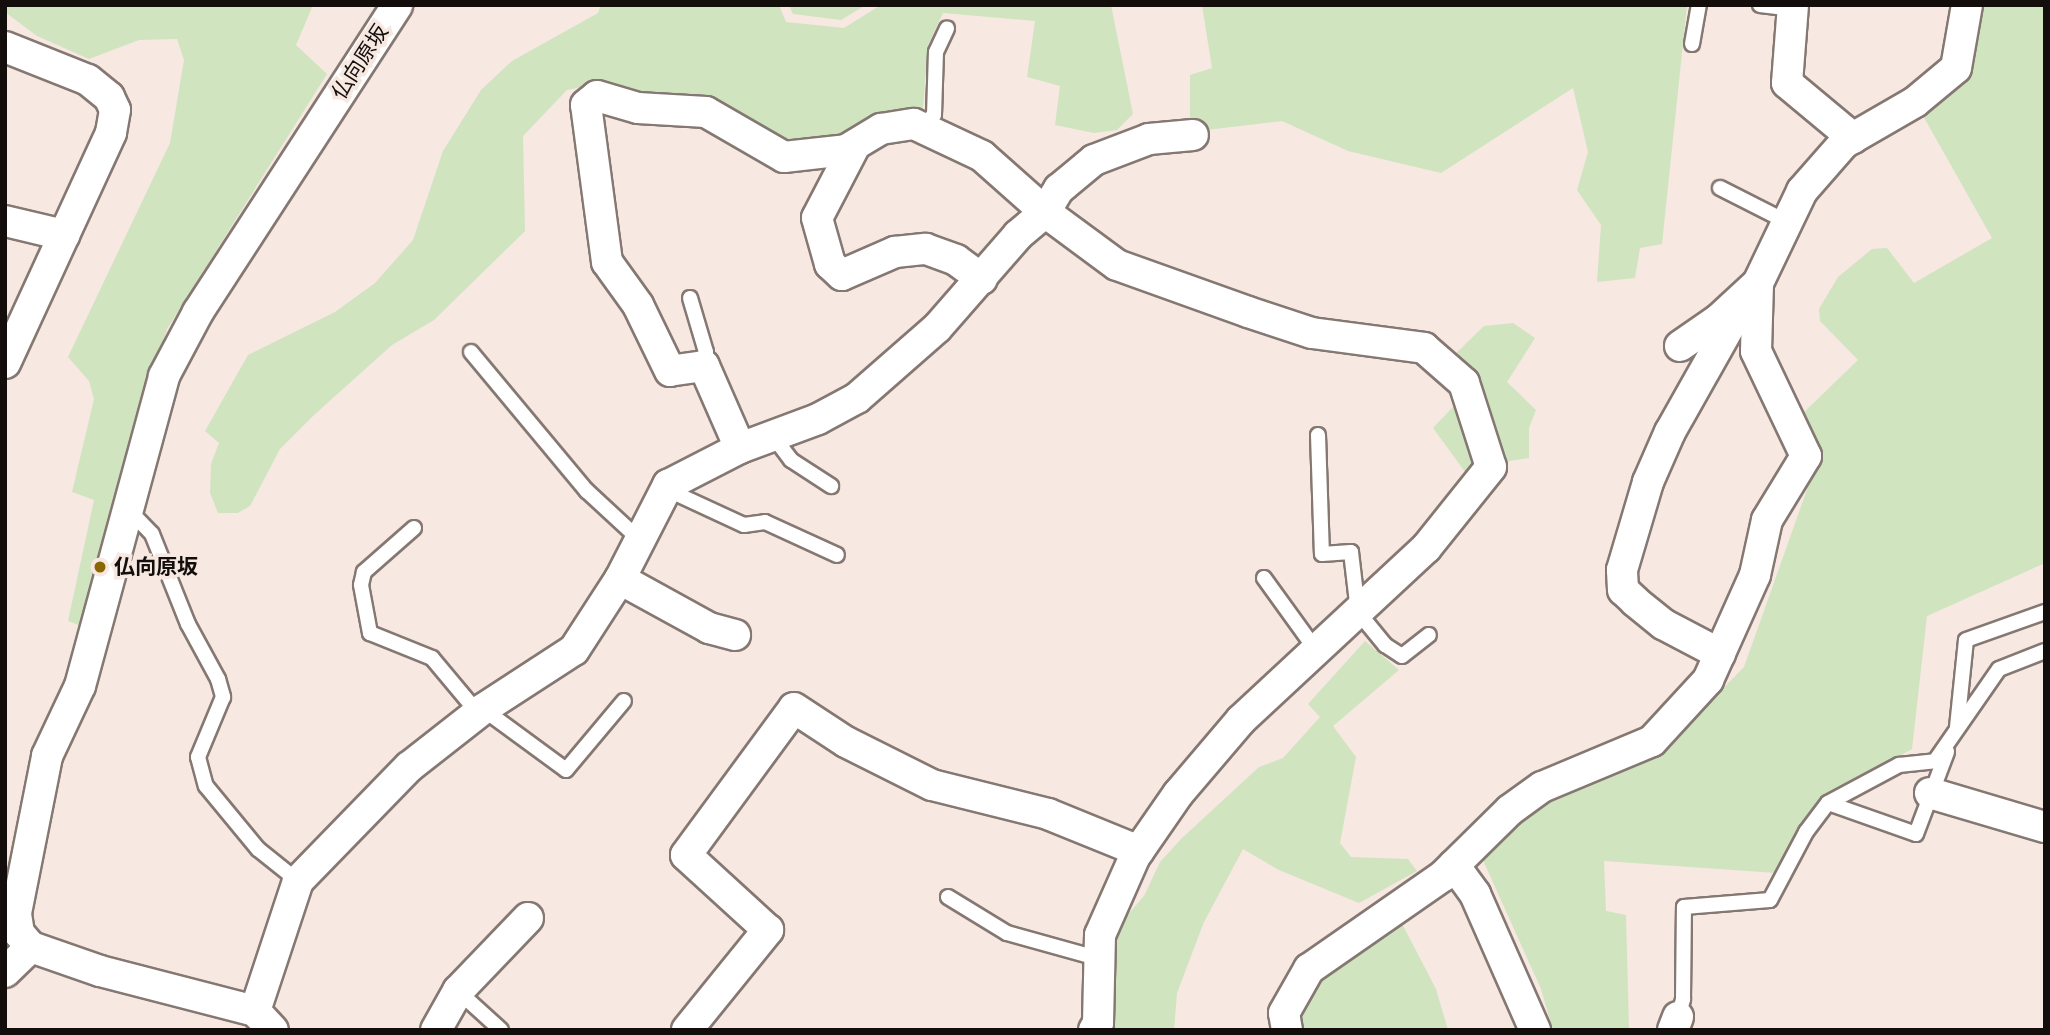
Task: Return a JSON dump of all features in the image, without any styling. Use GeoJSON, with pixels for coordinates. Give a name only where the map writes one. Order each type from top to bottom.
{"type":"FeatureCollection","features":[{"type":"Feature","properties":{"kind":"street","name":"仏向原坂"},"geometry":{"type":"LineString","coordinates":[[31,947],[19,933],[10,913],[47,756],[79,686],[125,506],[164,376],[198,312],[397,5]]}},
{"type":"Feature","properties":{"kind":"street"},"geometry":{"type":"LineString","coordinates":[[1720,654],[1663,624],[1623,590],[1622,570],[1647,482],[1664,444],[1753,288],[1802,191],[1853,138],[1915,102],[1956,68],[1967,5]]}},
{"type":"Feature","properties":{"kind":"street"},"geometry":{"type":"LineString","coordinates":[[1792,7],[1787,83],[1853,138]]}},
{"type":"Feature","properties":{"kind":"street"},"geometry":{"type":"LineString","coordinates":[[5,47],[88,80],[108,97],[114,110],[111,133],[5,363]]}},
{"type":"Feature","properties":{"kind":"street"},"geometry":{"type":"LineString","coordinates":[[740,447],[704,366],[670,371],[638,305],[607,262],[586,106],[597,96],[638,108],[706,112],[784,157],[846,150],[881,129],[922,126],[982,156],[1045,212],[1117,265],[1312,333],[1424,348],[1464,383],[1491,467],[1452,520],[1358,612],[1241,720],[1178,794],[1139,851],[1100,935],[1098,1023],[1094,1030]]}},
{"type":"Feature","properties":{"kind":"street"},"geometry":{"type":"LineString","coordinates":[[5,972],[31,947],[262,1022],[298,881],[409,767],[481,711],[574,650],[620,579],[666,489],[740,447],[773,436],[857,398],[937,328],[1018,235],[1045,212],[1059,189],[1094,159],[1149,139],[1192,135]]}},
{"type":"Feature","properties":{"kind":"street"},"geometry":{"type":"LineString","coordinates":[[855,145],[851,160],[817,218],[830,264],[842,275],[895,252],[926,249],[956,260],[982,279]]}},
{"type":"Feature","properties":{"kind":"street"},"geometry":{"type":"LineString","coordinates":[[5,221],[64,235]]}},
{"type":"Feature","properties":{"kind":"street"},"geometry":{"type":"LineString","coordinates":[[1680,346],[1753,288]]}},
{"type":"Feature","properties":{"kind":"street"},"geometry":{"type":"LineString","coordinates":[[1287,1030],[1284,1013],[1309,970],[1454,865],[1510,810],[1542,787],[1652,741],[1708,680],[1755,575],[1767,520],[1806,456],[1756,351],[1753,288]]}},
{"type":"Feature","properties":{"kind":"street"},"geometry":{"type":"LineString","coordinates":[[1452,520],[1481,501]]}},
{"type":"Feature","properties":{"kind":"street"},"geometry":{"type":"LineString","coordinates":[[620,579],[709,628],[735,635]]}},
{"type":"Feature","properties":{"kind":"street"},"geometry":{"type":"LineString","coordinates":[[687,1030],[768,930],[686,855],[794,708],[846,742],[932,785],[1048,814],[1139,851]]}},
{"type":"Feature","properties":{"kind":"street"},"geometry":{"type":"LineString","coordinates":[[1930,793],[2045,827]]}},
{"type":"Feature","properties":{"kind":"street"},"geometry":{"type":"LineString","coordinates":[[1454,865],[1475,894],[1535,1030]]}},
{"type":"Feature","properties":{"kind":"street"},"geometry":{"type":"LineString","coordinates":[[436,1030],[458,991],[528,918]]}},
{"type":"Feature","properties":{"kind":"lane"},"geometry":{"type":"LineString","coordinates":[[1692,44],[1699,5]]}},
{"type":"Feature","properties":{"kind":"lane"},"geometry":{"type":"LineString","coordinates":[[1760,5],[1792,7]]}},
{"type":"Feature","properties":{"kind":"lane"},"geometry":{"type":"LineString","coordinates":[[922,126],[934,115],[936,52],[947,28]]}},
{"type":"Feature","properties":{"kind":"lane"},"geometry":{"type":"LineString","coordinates":[[1720,188],[1787,222]]}},
{"type":"Feature","properties":{"kind":"lane"},"geometry":{"type":"LineString","coordinates":[[690,298],[706,352],[704,366]]}},
{"type":"Feature","properties":{"kind":"lane"},"geometry":{"type":"LineString","coordinates":[[471,352],[587,491],[640,540]]}},
{"type":"Feature","properties":{"kind":"lane"},"geometry":{"type":"LineString","coordinates":[[1318,435],[1322,554],[1351,552],[1358,612],[1385,645],[1402,656],[1429,635]]}},
{"type":"Feature","properties":{"kind":"lane"},"geometry":{"type":"LineString","coordinates":[[773,436],[791,460],[831,486]]}},
{"type":"Feature","properties":{"kind":"lane"},"geometry":{"type":"LineString","coordinates":[[666,489],[744,525],[765,522],[837,555]]}},
{"type":"Feature","properties":{"kind":"lane"},"geometry":{"type":"LineString","coordinates":[[125,506],[152,534],[188,624],[219,679],[223,697],[198,757],[206,786],[258,849],[298,881]]}},
{"type":"Feature","properties":{"kind":"lane"},"geometry":{"type":"LineString","coordinates":[[414,528],[364,572],[361,585],[370,633],[432,658],[481,711],[565,770],[624,701]]}},
{"type":"Feature","properties":{"kind":"lane"},"geometry":{"type":"LineString","coordinates":[[1264,578],[1316,650]]}},
{"type":"Feature","properties":{"kind":"lane"},"geometry":{"type":"LineString","coordinates":[[1828,803],[1916,834],[1957,727],[1966,640],[2045,612]]}},
{"type":"Feature","properties":{"kind":"lane"},"geometry":{"type":"LineString","coordinates":[[1675,1023],[1683,999],[1684,907],[1770,900],[1806,832],[1828,803],[1899,765],[1935,761],[1999,669],[2045,651]]}},
{"type":"Feature","properties":{"kind":"lane"},"geometry":{"type":"LineString","coordinates":[[948,897],[1007,933],[1100,959]]}},
{"type":"Feature","properties":{"kind":"lane"},"geometry":{"type":"LineString","coordinates":[[458,991],[501,1030]]}},
{"type":"Feature","properties":{"kind":"green space"},"geometry":{"type":"Polygon","coordinates":[[[5,5],[313,5],[296,45],[327,74],[167,329],[81,626],[68,621],[94,500],[72,492],[94,399],[89,381],[68,357],[170,143],[184,60],[177,39],[139,40],[89,59],[37,36],[5,12],[5,5]]]}},
{"type":"Feature","properties":{"kind":"green space"},"geometry":{"type":"Polygon","coordinates":[[[601,5],[779,5],[786,22],[844,28],[881,5],[1111,5],[1133,114],[1117,130],[1094,133],[1055,125],[1060,86],[1027,77],[1035,21],[943,13],[928,45],[923,108],[887,115],[851,136],[790,145],[719,103],[591,85],[567,90],[523,136],[525,231],[434,320],[392,345],[280,449],[250,506],[238,513],[218,513],[210,493],[211,464],[219,443],[205,431],[248,355],[335,312],[375,283],[413,240],[443,151],[481,90],[512,61],[598,13],[601,5]]]}},
{"type":"Feature","properties":{"kind":"green space"},"geometry":{"type":"Polygon","coordinates":[[[789,5],[866,5],[841,20],[793,14],[789,5]]]}},
{"type":"Feature","properties":{"kind":"green space"},"geometry":{"type":"Polygon","coordinates":[[[1202,5],[1687,5],[1662,244],[1640,248],[1635,278],[1597,282],[1601,225],[1577,190],[1588,152],[1573,88],[1441,173],[1348,151],[1282,121],[1206,130],[1190,117],[1190,75],[1212,68],[1202,5]]]}},
{"type":"Feature","properties":{"kind":"green space"},"geometry":{"type":"Polygon","coordinates":[[[1981,5],[2045,5],[2045,563],[1927,616],[1912,749],[1819,800],[1797,830],[1776,873],[1604,861],[1606,911],[1626,915],[1629,1030],[1553,1030],[1541,989],[1482,858],[1519,816],[1546,796],[1661,752],[1744,667],[1821,450],[1801,415],[1858,360],[1820,321],[1819,309],[1838,277],[1872,249],[1887,248],[1914,283],[1992,238],[1922,114],[1969,73],[1981,5]]]}},
{"type":"Feature","properties":{"kind":"green space"},"geometry":{"type":"Polygon","coordinates":[[[1513,323],[1535,338],[1507,382],[1536,410],[1529,428],[1529,458],[1495,463],[1471,480],[1433,428],[1473,386],[1450,359],[1484,326],[1513,323]]]}},
{"type":"Feature","properties":{"kind":"green space"},"geometry":{"type":"Polygon","coordinates":[[[1365,641],[1399,670],[1333,726],[1356,757],[1340,843],[1351,857],[1408,859],[1417,871],[1359,903],[1279,870],[1243,849],[1204,922],[1177,993],[1174,1030],[1109,1030],[1113,932],[1144,896],[1160,862],[1182,838],[1259,767],[1283,758],[1320,717],[1308,704],[1365,641]]]}},
{"type":"Feature","properties":{"kind":"green space"},"geometry":{"type":"Polygon","coordinates":[[[1399,918],[1436,989],[1448,1030],[1296,1030],[1293,1014],[1317,976],[1399,918]]]}},
{"type":"Feature","properties":{"kind":"place","name":"仏向原坂"},"geometry":{"type":"Point","coordinates":[100,567]}}]}
